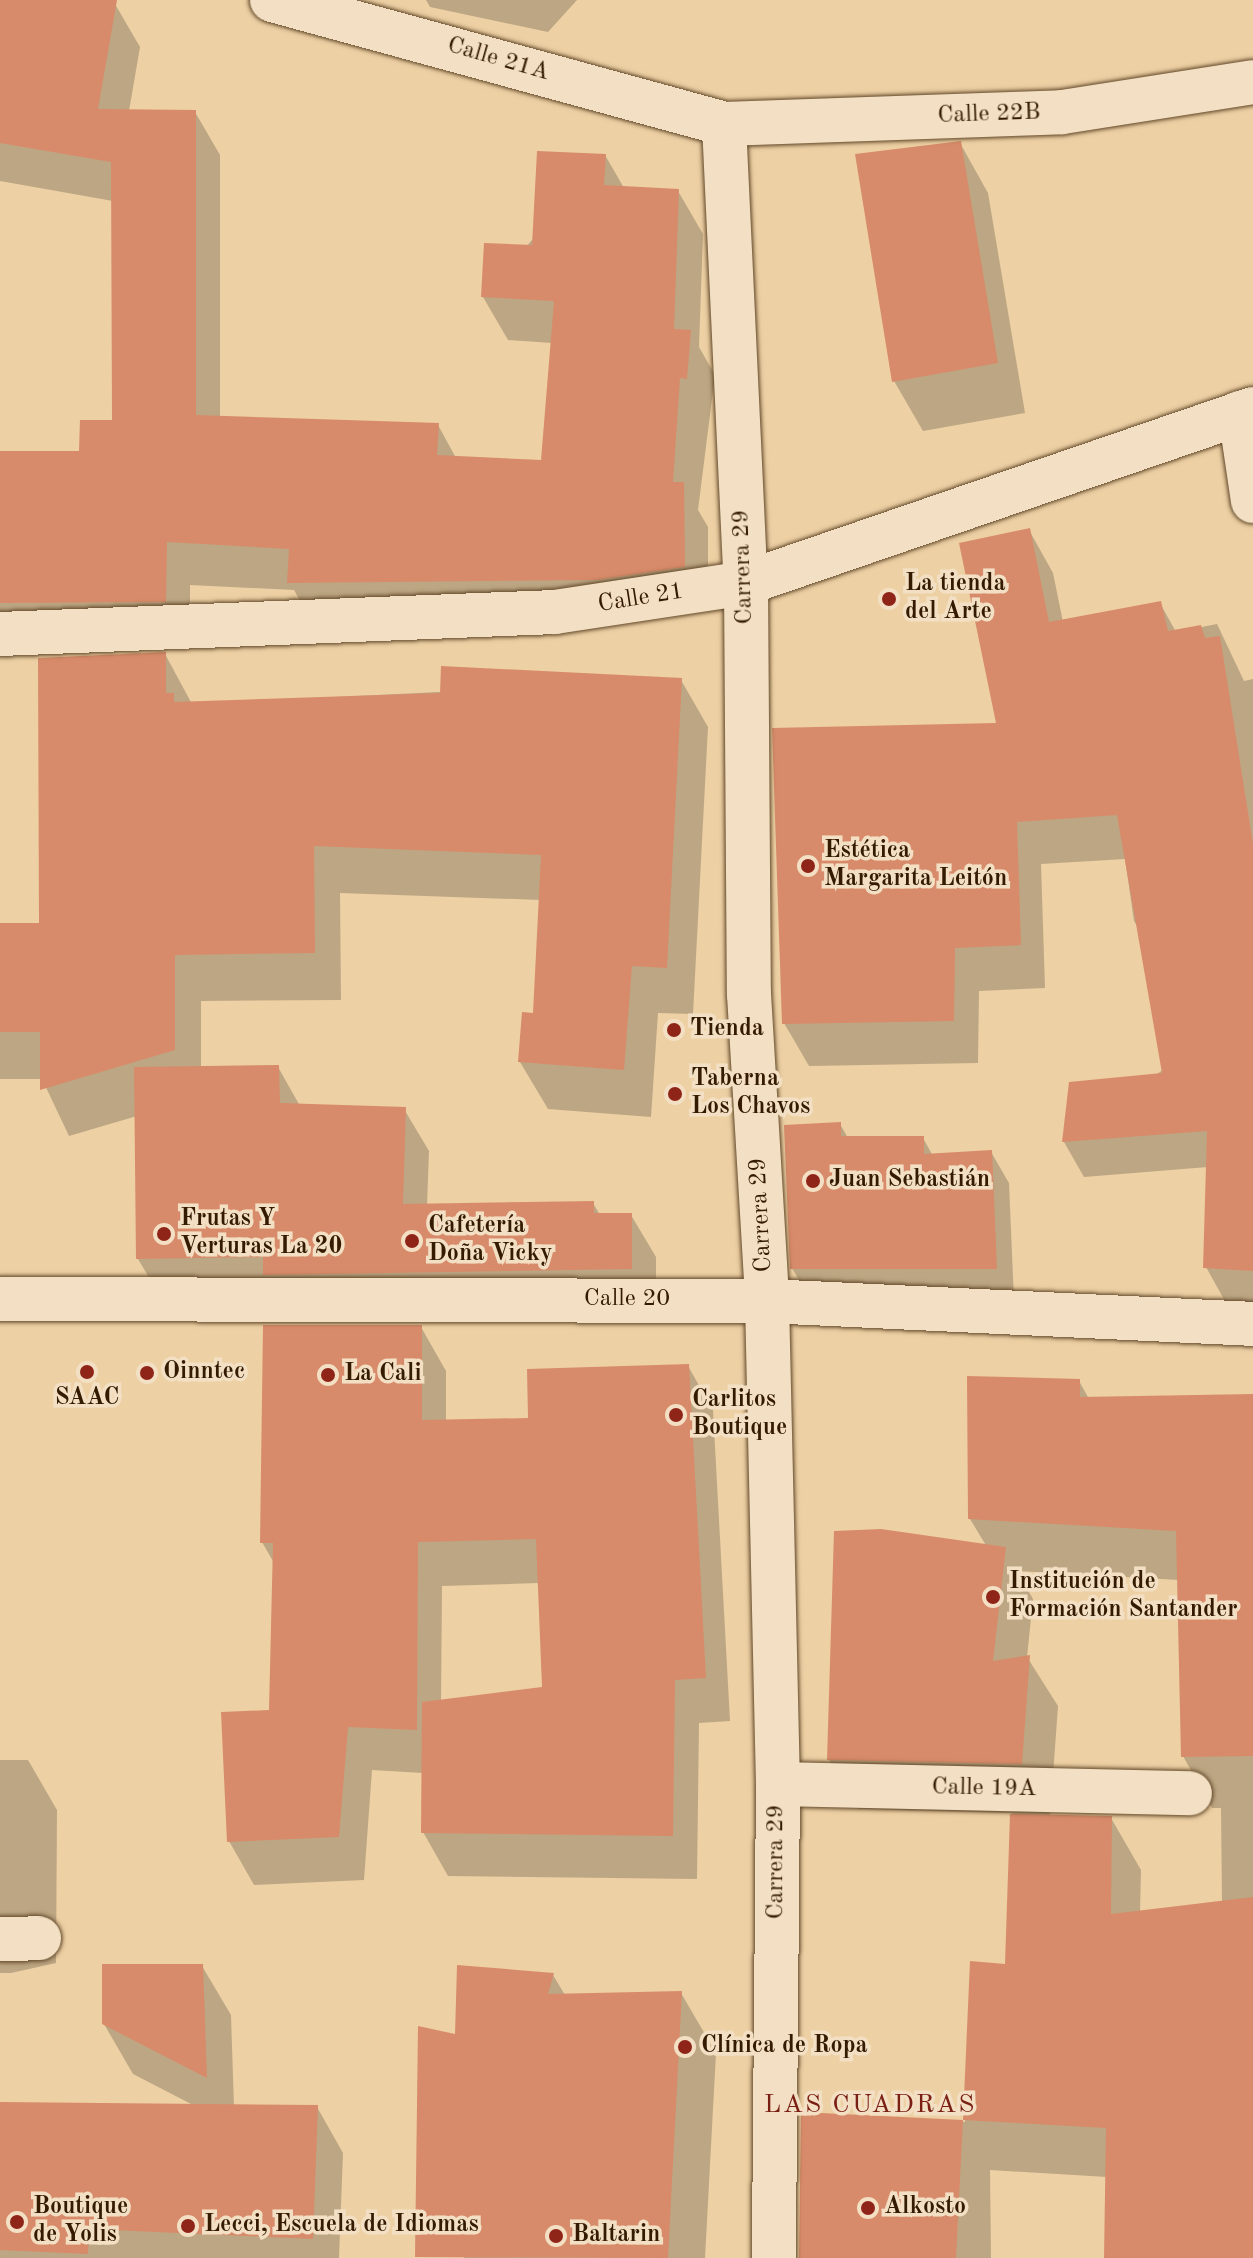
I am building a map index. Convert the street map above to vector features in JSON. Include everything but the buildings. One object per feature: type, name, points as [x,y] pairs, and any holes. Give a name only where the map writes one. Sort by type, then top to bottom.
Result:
[{"type":"street","name":"Calle 21A","points":[[272,0],[724,124]]},
{"type":"street","name":"Calle 22B","points":[[724,124],[1062,112],[1253,82]]},
{"type":"street","name":"Carrera 29","points":[[724,124],[746,583],[749,994],[767,1301],[778,1784],[774,2258]]},
{"type":"street","name":"Calle 21","points":[[0,634],[555,612],[746,583],[1246,411]]},
{"type":"street","points":[[1246,411],[1253,501]]},
{"type":"street","name":"Calle 20","points":[[0,1299],[767,1301],[1253,1324]]},
{"type":"street","name":"Calle 19A","points":[[778,1784],[1190,1793]]},
{"type":"place","name":"La tienda del Arte","points":[[889,599]]},
{"type":"place","name":"Estética Margarita Leitón","points":[[808,866]]},
{"type":"place","name":"Tienda","points":[[674,1030]]},
{"type":"place","name":"Taberna Los Chavos","points":[[675,1094]]},
{"type":"place","name":"Juan Sebastián","points":[[813,1181]]},
{"type":"place","name":"Frutas Y Verturas La 20","points":[[164,1234]]},
{"type":"place","name":"Cafetería Doña Vicky","points":[[412,1241]]},
{"type":"place","name":"SAAC","points":[[87,1372]]},
{"type":"place","name":"Oinntec","points":[[147,1373]]},
{"type":"place","name":"La Cali","points":[[328,1375]]},
{"type":"place","name":"Carlitos Boutique","points":[[676,1415]]},
{"type":"place","name":"Institución de Formación Santander","points":[[993,1597]]},
{"type":"place","name":"Clínica de Ropa","points":[[685,2047]]},
{"type":"place","name":"Alkosto","points":[[868,2208]]},
{"type":"place","name":"Boutique de Yolis","points":[[17,2222]]},
{"type":"place","name":"Lecci, Escuela de Idiomas","points":[[188,2226]]},
{"type":"place","name":"Baltarin","points":[[556,2236]]},
{"type":"district","name":"LAS CUADRAS","points":[[870,2106]]}]
